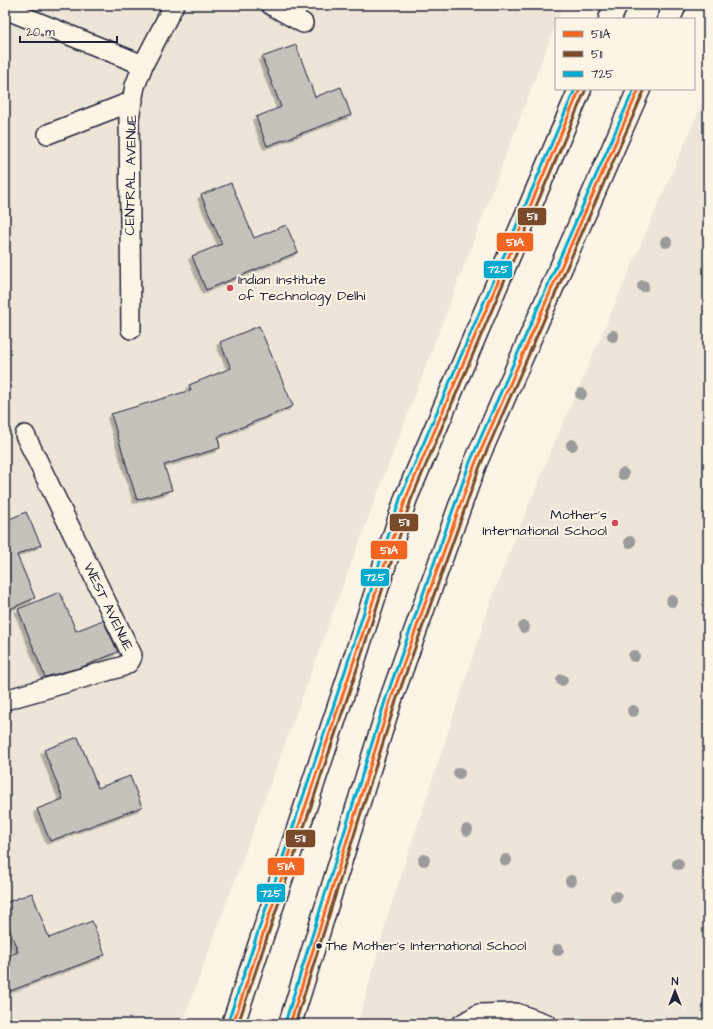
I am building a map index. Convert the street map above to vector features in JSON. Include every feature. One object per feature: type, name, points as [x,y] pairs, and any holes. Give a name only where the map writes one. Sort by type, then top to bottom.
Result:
[{"type":"highway","points":[[610,18],[616,5]]},
{"type":"highway","points":[[670,18],[676,5]]},
{"type":"highway","points":[[233,1024],[351,670],[406,498],[580,90]]},
{"type":"highway","points":[[290,1024],[391,699],[475,464],[639,90]]},
{"type":"lane","name":"CENTRAL AVENUE","points":[[131,329],[130,118],[135,86],[143,65],[174,5]]},
{"type":"lane","points":[[271,5],[303,23]]},
{"type":"lane","points":[[5,9],[143,65]]},
{"type":"lane","points":[[48,134],[133,101]]},
{"type":"lane","name":"WEST AVENUE","points":[[5,700],[121,667],[129,663],[132,655],[24,435]]},
{"type":"lane","points":[[462,1024],[479,1014],[516,1013],[547,1024]]},
{"type":"shaded area","name":"Indian Institute of Technology Delhi","points":[[5,5],[563,5],[558,18],[555,18],[555,26],[355,553],[182,1024],[5,1024]]},
{"type":"shaded area","name":"Mother's International School","points":[[708,90],[708,1024],[358,1024],[388,915],[495,589],[548,458]]},
{"type":"building","points":[[296,45],[315,97],[341,87],[351,115],[267,146],[256,117],[281,107],[262,57]]},
{"type":"building","points":[[231,183],[254,238],[286,225],[298,252],[206,290],[192,256],[222,244],[201,195]]},
{"type":"building","points":[[259,326],[293,406],[218,437],[220,448],[164,465],[172,490],[137,500],[111,414],[191,390],[189,385],[231,368],[220,342]]},
{"type":"building","points":[[26,512],[41,545],[17,555],[35,598],[5,611],[5,521]]},
{"type":"building","points":[[60,592],[76,631],[103,620],[118,652],[82,667],[45,677],[18,609]]},
{"type":"building","points":[[78,737],[98,788],[130,776],[142,807],[50,841],[37,809],[63,799],[44,750]]},
{"type":"building","points":[[32,893],[49,938],[92,921],[105,955],[5,993],[5,957],[18,952],[5,917],[5,903]]},
{"type":"transit line","name":"725","points":[[228,1022],[346,668],[401,496],[575,90]]},
{"type":"transit line","name":"511A","points":[[233,1024],[351,670],[406,498],[580,90]]},
{"type":"transit line","name":"725","points":[[285,1023],[386,698],[470,462],[634,90]]},
{"type":"transit line","name":"511A","points":[[290,1024],[391,699],[475,464],[639,90]]},
{"type":"transit line","name":"511","points":[[238,1024],[356,672],[411,500],[585,91]]},
{"type":"transit line","name":"511","points":[[295,1024],[396,701],[480,466],[644,91]]},
{"type":"place","name":"Indian Institute of Technology Delhi","points":[[230,288]]},
{"type":"place","name":"Mother's International School","points":[[615,523]]},
{"type":"place","name":"The Mother's International School","points":[[319,946]]}]
